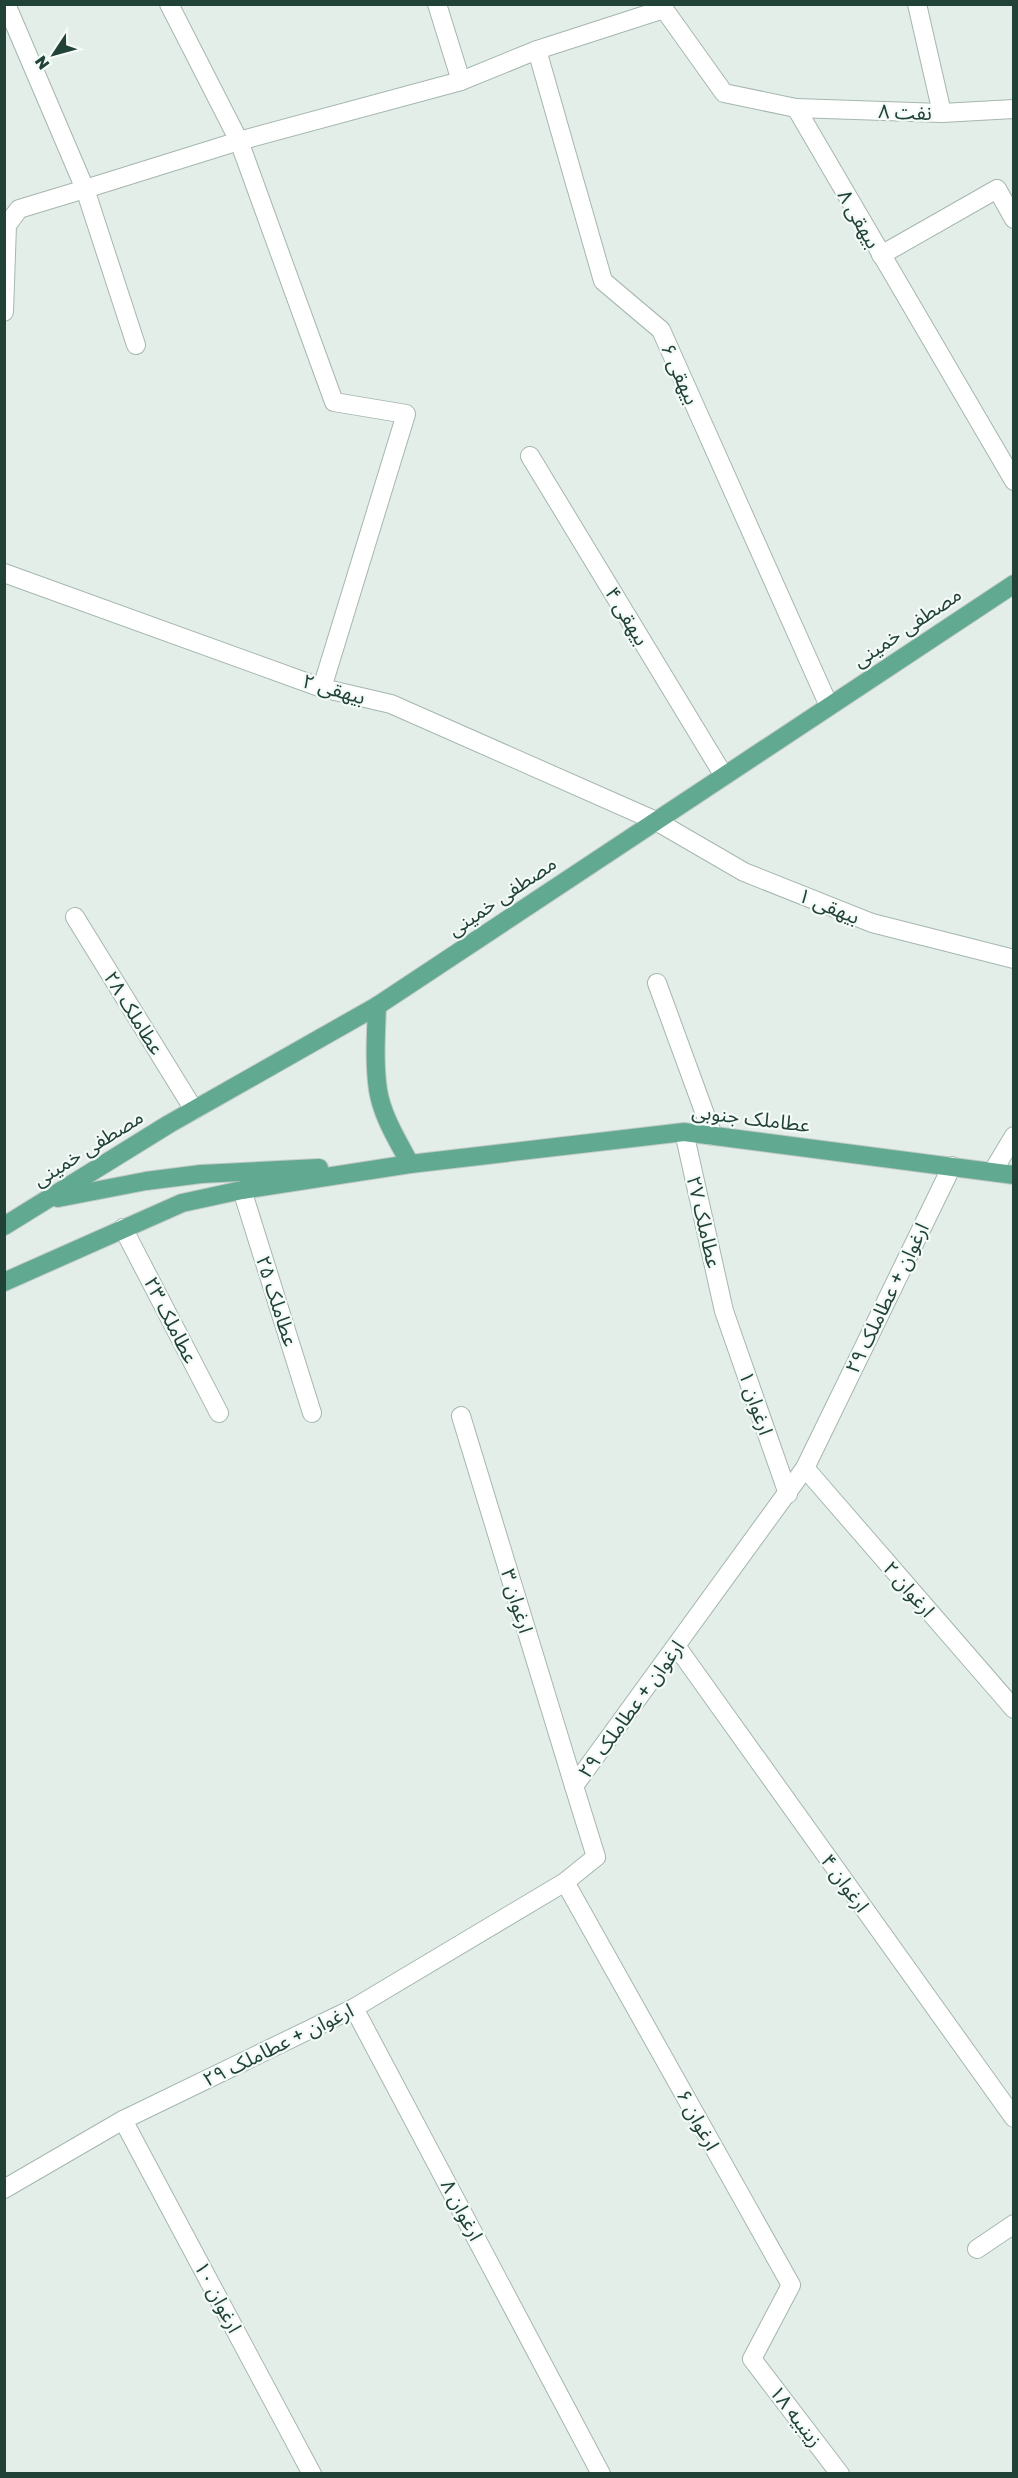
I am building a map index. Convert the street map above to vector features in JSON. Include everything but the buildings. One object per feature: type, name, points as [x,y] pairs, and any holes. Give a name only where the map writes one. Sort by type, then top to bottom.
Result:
[{"type":"main road","name":"مصطفی خمینی","points":[[4,1226],[194,1110],[377,1006],[1014,584]]},
{"type":"main road","points":[[377,1006],[375,1045],[378,1092],[393,1132],[410,1164]]},
{"type":"main road","name":"عطاملک جنوبی","points":[[410,1164],[684,1132],[1014,1175]]},
{"type":"main road","points":[[4,1282],[182,1203],[242,1190],[410,1164]]},
{"type":"main road","points":[[46,1201],[146,1181],[201,1173],[410,1164]]},
{"type":"street","points":[[6,4],[86,189],[136,345]]},
{"type":"street","points":[[169,4],[239,141],[334,402],[406,414],[322,688]]},
{"type":"street","points":[[437,4],[461,81]]},
{"type":"street","points":[[917,4],[942,113]]},
{"type":"street","points":[[4,312],[7,225],[19,210],[239,141],[461,81],[537,50],[663,7],[724,93],[796,108]]},
{"type":"street","name":"بیهقی ۶","points":[[537,50],[603,280],[661,330],[829,706]]},
{"type":"street","name":"نفت ۸","points":[[796,108],[942,113],[1014,109]]},
{"type":"street","name":"بیهقی ۸","points":[[796,108],[1014,481]]},
{"type":"street","points":[[881,255],[997,189],[1014,219]]},
{"type":"street","name":"بیهقی ۴","points":[[530,456],[724,776]]},
{"type":"street","name":"بیهقی ۲","points":[[4,573],[322,688],[391,704],[656,821]]},
{"type":"street","name":"بیهقی ۱","points":[[656,821],[744,872],[872,923],[1014,959]]},
{"type":"street","name":"عطاملک ۲۸","points":[[75,917],[194,1110]]},
{"type":"street","points":[[657,983],[713,1136]]},
{"type":"street","name":"عطاملک ۲۷","points":[[684,1132],[724,1311]]},
{"type":"street","points":[[993,1171],[1014,1136]]},
{"type":"street","name":"ارغوان + عطاملک ۲۹","points":[[4,2189],[123,2120],[354,2008],[565,1882],[596,1857],[574,1786],[805,1468],[952,1166]]},
{"type":"street","name":"عطاملک ۲۵","points":[[242,1190],[312,1413]]},
{"type":"street","name":"عطاملک ۲۳","points":[[123,1228],[219,1413]]},
{"type":"street","name":"ارغوان ۱","points":[[724,1311],[788,1494]]},
{"type":"street","name":"ارغوان ۳","points":[[461,1416],[574,1786]]},
{"type":"street","name":"ارغوان ۲","points":[[805,1468],[1014,1709]]},
{"type":"street","name":"ارغوان ۴","points":[[677,1647],[1014,2118]]},
{"type":"street","name":"ارغوان ۶","points":[[565,1882],[791,2284],[752,2359]]},
{"type":"street","name":"ارغوان ۸","points":[[354,2008],[601,2474]]},
{"type":"street","name":"ارغوان ۱۰","points":[[123,2120],[312,2474]]},
{"type":"street","points":[[977,2248],[1014,2224]]},
{"type":"street","name":"زینبیه ۱۸","points":[[752,2359],[840,2474]]}]
